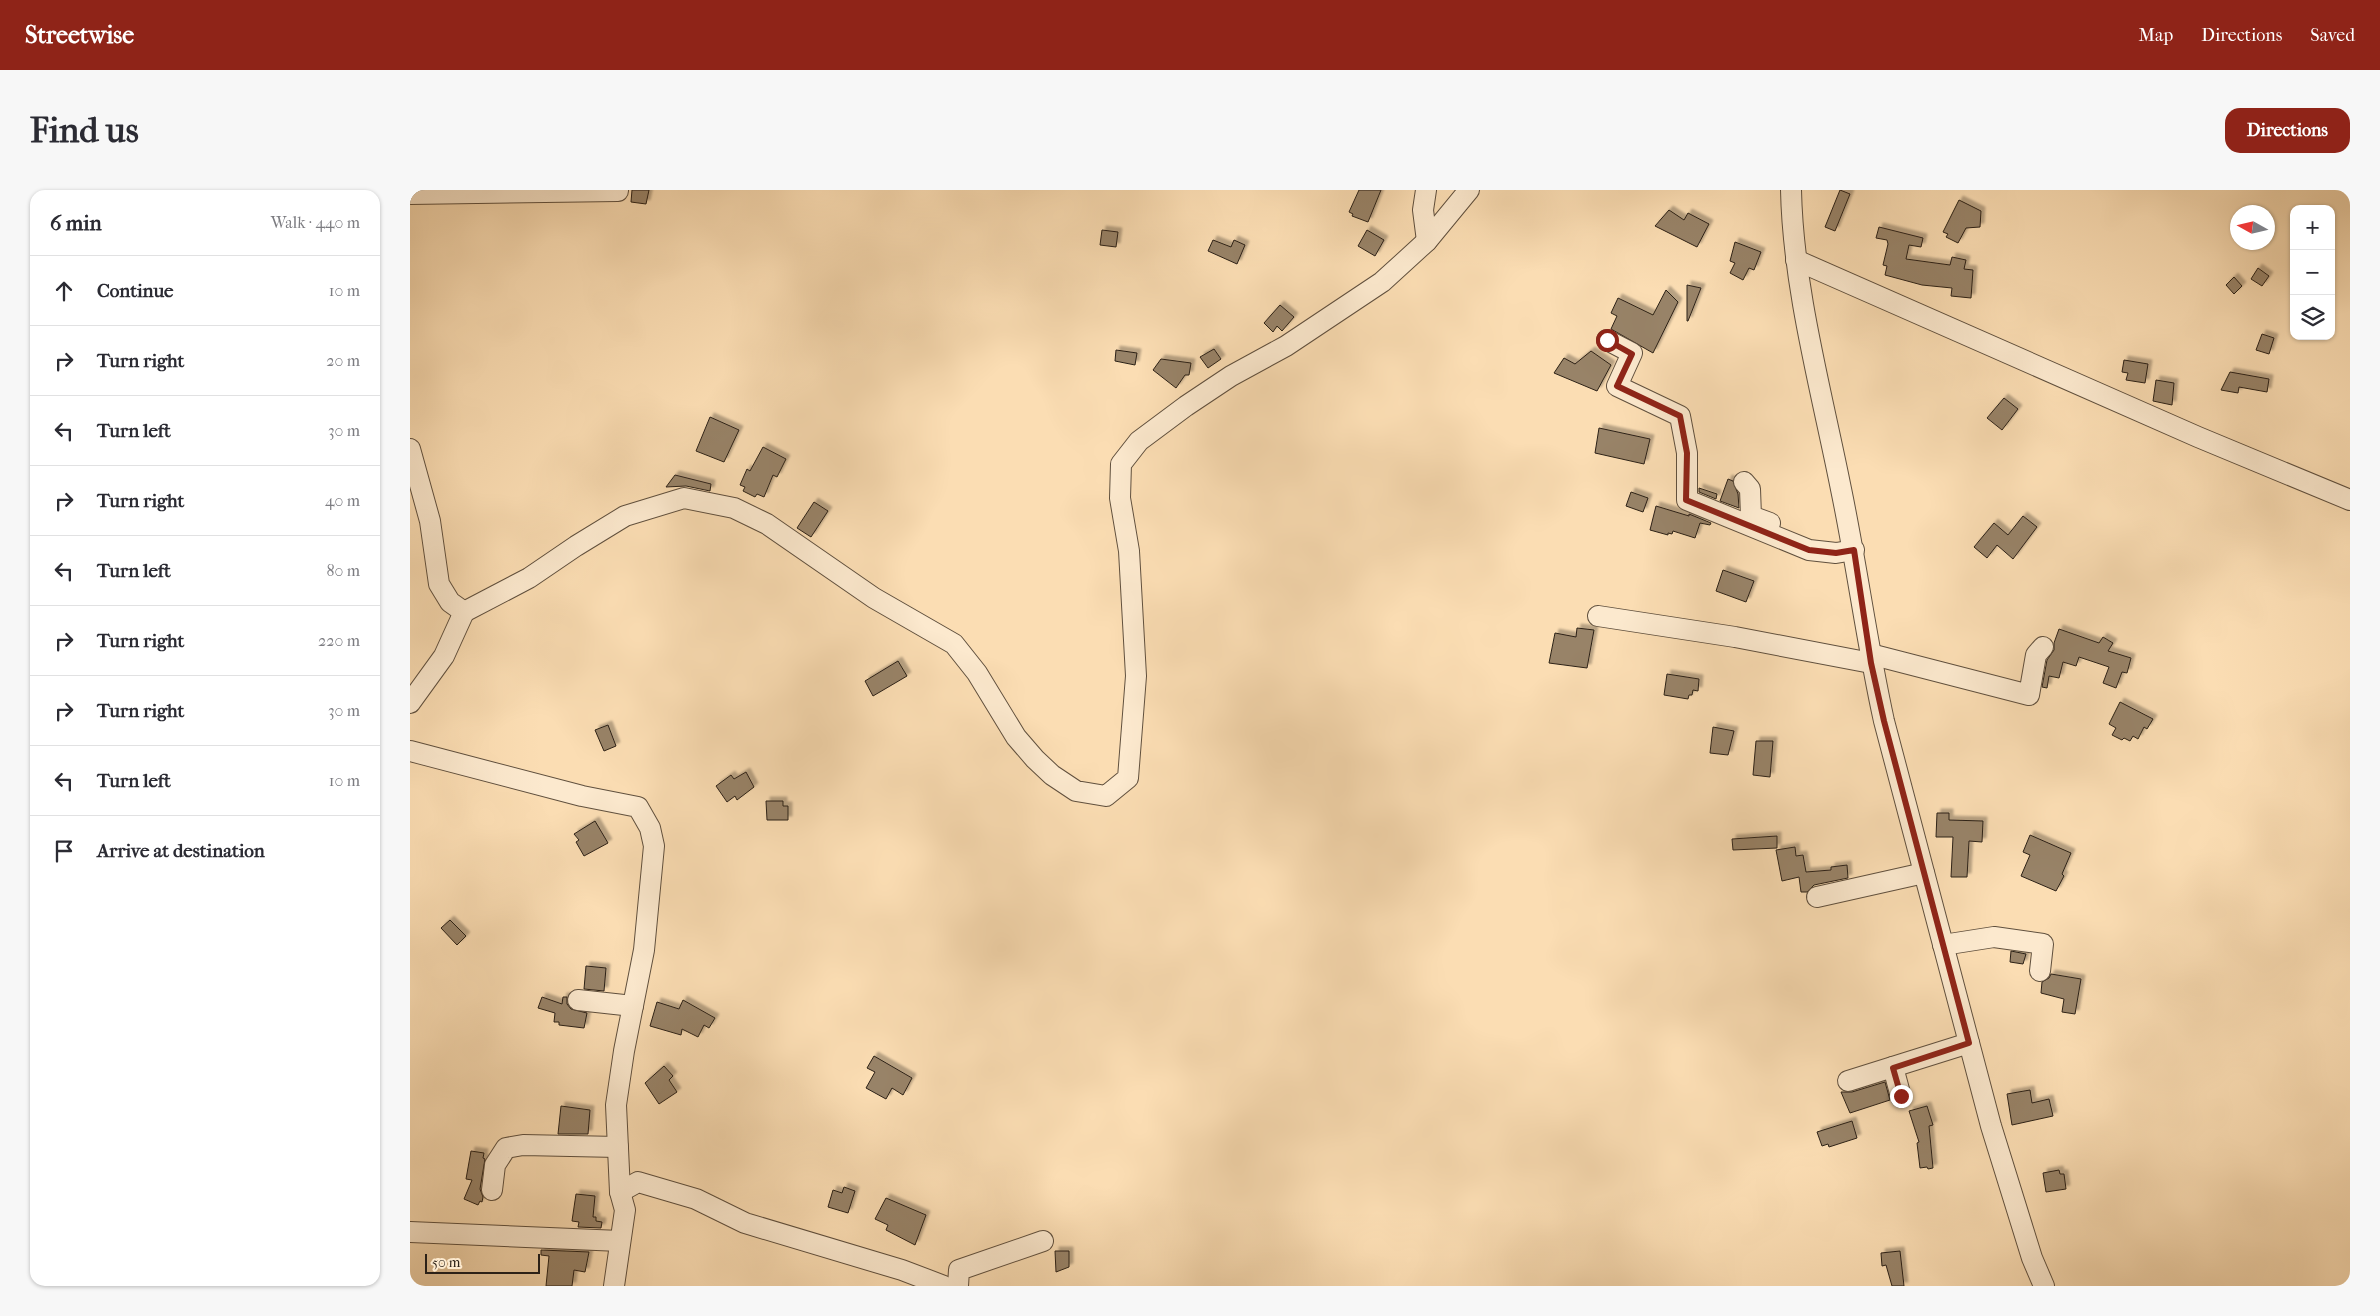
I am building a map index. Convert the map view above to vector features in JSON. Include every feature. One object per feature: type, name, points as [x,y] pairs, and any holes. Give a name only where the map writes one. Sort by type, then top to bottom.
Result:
[{"type":"street","points":[[1426,190],[1423,210],[1427,241]]},
{"type":"street","points":[[410,703],[444,656],[464,612],[529,578],[625,516],[684,498],[734,508],[767,524],[874,598],[954,644],[977,672],[1016,737],[1052,776],[1076,791],[1106,796],[1128,778],[1136,676],[1129,551],[1120,498],[1121,464],[1139,441],[1186,406],[1232,376],[1293,342],[1382,282],[1427,241],[1469,190]]},
{"type":"street","points":[[1791,190],[1796,260],[1845,552],[1924,873],[1991,1126],[2032,1258],[2044,1286]]},
{"type":"street","points":[[410,194],[618,191]]},
{"type":"street","points":[[1796,260],[2198,437],[2350,500]]},
{"type":"street","points":[[1607,340],[1632,354],[1617,386],[1680,416],[1687,453],[1686,500],[1809,550],[1845,552]]},
{"type":"street","points":[[410,449],[430,520],[439,584],[450,602],[464,612]]},
{"type":"street","points":[[1744,482],[1750,489],[1751,516],[1845,552]]},
{"type":"street","points":[[1598,616],[1870,658],[2029,695],[2036,655],[2043,647]]},
{"type":"street","points":[[410,751],[582,796],[638,807],[650,828],[654,846],[644,950],[616,1105],[620,1192],[625,1210],[614,1286]]},
{"type":"street","points":[[1817,897],[1924,873]]},
{"type":"street","points":[[1944,945],[1994,937],[2043,944],[2040,970]]},
{"type":"street","points":[[578,1000],[633,1006]]},
{"type":"street","points":[[1848,1081],[1969,1043]]},
{"type":"street","points":[[1893,1068],[1901,1096]]},
{"type":"street","points":[[492,1190],[495,1165],[506,1148],[523,1144],[618,1147]]},
{"type":"street","points":[[620,1192],[638,1182],[696,1199],[745,1223],[902,1270],[944,1286]]},
{"type":"street","points":[[410,1232],[620,1241]]},
{"type":"street","points":[[958,1286],[960,1270],[1043,1241]]},
{"type":"building","points":[[632,190],[649,190],[646,204],[631,202]]},
{"type":"building","points":[[1359,190],[1381,190],[1368,222],[1352,216],[1353,214],[1349,212]]},
{"type":"building","points":[[1840,190],[1850,194],[1835,231],[1825,227]]},
{"type":"building","points":[[1959,200],[1981,211],[1980,227],[1966,228],[1958,243],[1946,237],[1948,234],[1943,232]]},
{"type":"building","points":[[1669,210],[1684,220],[1688,213],[1709,224],[1697,247],[1655,226]]},
{"type":"building","points":[[1879,227],[1923,238],[1921,247],[1909,245],[1906,259],[1950,265],[1952,257],[1966,260],[1964,269],[1973,270],[1971,298],[1951,296],[1952,288],[1922,285],[1885,275],[1887,266],[1883,265],[1888,244],[1887,240],[1876,238]]},
{"type":"building","points":[[1102,230],[1118,232],[1116,247],[1100,245]]},
{"type":"building","points":[[1367,230],[1384,240],[1375,256],[1358,246]]},
{"type":"building","points":[[1213,240],[1231,247],[1234,240],[1245,245],[1237,264],[1208,251]]},
{"type":"building","points":[[1735,242],[1761,252],[1754,270],[1749,268],[1743,280],[1730,273],[1735,263],[1730,261]]},
{"type":"building","points":[[2258,268],[2269,276],[2262,286],[2251,279]]},
{"type":"building","points":[[2234,277],[2242,286],[2234,294],[2226,285]]},
{"type":"building","points":[[1687,285],[1701,288],[1688,321],[1687,321]]},
{"type":"building","points":[[1666,290],[1678,302],[1653,353],[1611,329],[1617,316],[1611,313],[1618,298],[1653,315]]},
{"type":"building","points":[[1280,305],[1294,317],[1282,331],[1277,326],[1273,332],[1264,323]]},
{"type":"building","points":[[2262,334],[2274,338],[2269,354],[2256,350]]},
{"type":"building","points":[[1214,349],[1221,359],[1208,368],[1200,357]]},
{"type":"building","points":[[1116,350],[1137,353],[1135,365],[1115,361]]},
{"type":"building","points":[[1591,351],[1611,365],[1597,391],[1554,373],[1564,358],[1575,364]]},
{"type":"building","points":[[1161,359],[1191,363],[1189,375],[1185,375],[1176,388],[1153,370]]},
{"type":"building","points":[[2124,360],[2148,364],[2145,383],[2126,380],[2128,373],[2122,372]]},
{"type":"building","points":[[2230,372],[2269,379],[2267,392],[2239,387],[2238,393],[2221,390]]},
{"type":"building","points":[[2156,380],[2174,383],[2172,405],[2153,401]]},
{"type":"building","points":[[2004,398],[2018,409],[2002,430],[1987,418]]},
{"type":"building","points":[[710,417],[739,430],[724,462],[696,451]]},
{"type":"building","points":[[1599,428],[1650,439],[1644,464],[1595,453]]},
{"type":"building","points":[[763,447],[786,459],[777,477],[773,475],[764,497],[757,494],[755,497],[743,491],[745,487],[740,485],[747,469],[750,471]]},
{"type":"building","points":[[675,475],[711,484],[710,491],[686,486],[666,487]]},
{"type":"building","points":[[1728,479],[1733,481],[1738,494],[1739,508],[1720,501]]},
{"type":"building","points":[[1699,488],[1717,494],[1716,499],[1699,492]]},
{"type":"building","points":[[1631,492],[1648,498],[1643,512],[1626,506]]},
{"type":"building","points":[[814,502],[828,511],[811,537],[797,528]]},
{"type":"building","points":[[1656,506],[1689,516],[1689,514],[1711,523],[1710,525],[1700,523],[1695,538],[1673,531],[1672,534],[1668,533],[1668,535],[1650,530]]},
{"type":"building","points":[[2023,516],[2037,527],[2013,559],[1997,545],[1987,558],[1974,547],[1994,523],[2008,535]]},
{"type":"building","points":[[1723,570],[1754,581],[1746,602],[1716,591]]},
{"type":"building","points":[[1577,628],[1594,630],[1587,668],[1549,663],[1555,633],[1576,637]]},
{"type":"building","points":[[2059,629],[2099,643],[2103,637],[2113,643],[2108,651],[2131,658],[2127,673],[2122,672],[2116,688],[2103,683],[2109,667],[2079,657],[2076,666],[2063,662],[2059,678],[2049,676],[2047,688],[2042,687],[2047,660],[2054,650],[2054,643]]},
{"type":"building","points":[[898,661],[907,676],[873,696],[865,681]]},
{"type":"building","points":[[1667,674],[1699,679],[1698,691],[1693,690],[1692,695],[1689,695],[1688,699],[1664,695]]},
{"type":"building","points":[[2120,702],[2153,719],[2147,729],[2144,727],[2138,739],[2133,736],[2130,741],[2124,738],[2122,740],[2112,735],[2116,728],[2109,724]]},
{"type":"building","points":[[608,725],[616,746],[604,751],[595,730]]},
{"type":"building","points":[[1713,727],[1734,731],[1728,755],[1710,753]]},
{"type":"building","points":[[1756,741],[1773,741],[1770,777],[1753,775]]},
{"type":"building","points":[[746,772],[754,787],[737,800],[735,796],[727,802],[716,786],[731,775],[734,779]]},
{"type":"building","points":[[766,801],[783,801],[783,806],[788,806],[788,820],[767,820]]},
{"type":"building","points":[[1937,813],[1949,813],[1949,820],[1983,821],[1982,842],[1969,841],[1967,877],[1951,877],[1953,837],[1936,837]]},
{"type":"building","points":[[595,821],[608,843],[584,856],[576,842],[579,840],[574,834]]},
{"type":"building","points":[[2030,835],[2071,853],[2062,874],[2064,876],[2056,891],[2021,876],[2030,855],[2023,852]]},
{"type":"building","points":[[1777,836],[1777,848],[1733,850],[1732,839]]},
{"type":"building","points":[[1795,847],[1796,856],[1803,855],[1806,872],[1831,870],[1831,867],[1847,865],[1848,878],[1814,885],[1807,892],[1801,892],[1799,877],[1782,881],[1776,850]]},
{"type":"building","points":[[450,920],[466,936],[457,945],[441,928]]},
{"type":"building","points":[[2011,951],[2026,954],[2023,964],[2010,962]]},
{"type":"building","points":[[586,966],[606,968],[604,991],[584,989]]},
{"type":"building","points":[[2051,974],[2081,979],[2075,1014],[2062,1012],[2064,999],[2041,993],[2042,982],[2049,978]]},
{"type":"building","points":[[542,997],[562,1004],[563,997],[567,997],[567,1004],[571,1009],[587,1013],[584,1028],[559,1025],[559,1022],[554,1022],[555,1013],[538,1008]]},
{"type":"building","points":[[683,1000],[715,1018],[709,1028],[704,1025],[698,1037],[682,1029],[681,1035],[650,1026],[657,1002],[679,1009]]},
{"type":"building","points":[[874,1056],[912,1078],[903,1095],[892,1088],[886,1099],[866,1088],[875,1072],[867,1068]]},
{"type":"building","points":[[664,1066],[673,1076],[669,1080],[677,1092],[659,1104],[645,1083]]},
{"type":"building","points":[[1885,1082],[1890,1100],[1850,1113],[1841,1092],[1852,1092]]},
{"type":"building","points":[[2030,1090],[2032,1103],[2049,1099],[2053,1116],[2012,1125],[2007,1094]]},
{"type":"building","points":[[561,1106],[590,1110],[588,1134],[558,1134]]},
{"type":"building","points":[[1927,1106],[1933,1125],[1929,1126],[1933,1168],[1928,1169],[1927,1167],[1920,1168],[1917,1143],[1919,1142],[1909,1111]]},
{"type":"building","points":[[1852,1121],[1857,1138],[1829,1147],[1828,1144],[1822,1146],[1817,1132]]},
{"type":"building","points":[[471,1151],[484,1153],[483,1158],[485,1159],[480,1189],[483,1197],[482,1202],[480,1201],[478,1205],[464,1199],[472,1180],[466,1179]]},
{"type":"building","points":[[2059,1170],[2060,1174],[2064,1174],[2066,1189],[2046,1192],[2043,1173]]},
{"type":"building","points":[[844,1187],[855,1191],[848,1213],[828,1207],[833,1190],[842,1193]]},
{"type":"building","points":[[576,1194],[595,1196],[593,1217],[596,1217],[596,1221],[602,1222],[601,1228],[578,1227],[579,1222],[572,1221]]},
{"type":"building","points":[[886,1198],[926,1215],[915,1245],[886,1230],[888,1225],[875,1219]]},
{"type":"building","points":[[541,1250],[589,1252],[585,1272],[574,1270],[572,1286],[546,1286],[549,1256],[541,1255]]},
{"type":"building","points":[[1055,1251],[1069,1251],[1069,1267],[1056,1272]]},
{"type":"building","points":[[1900,1251],[1904,1286],[1892,1286],[1886,1265],[1882,1266],[1881,1253]]},
{"type":"route","points":[[1607,340],[1632,354],[1617,386],[1680,416],[1687,453],[1686,500],[1809,550],[1836,553],[1854,550],[1871,663],[1884,721],[1969,1043],[1893,1068],[1901,1096]]}]
